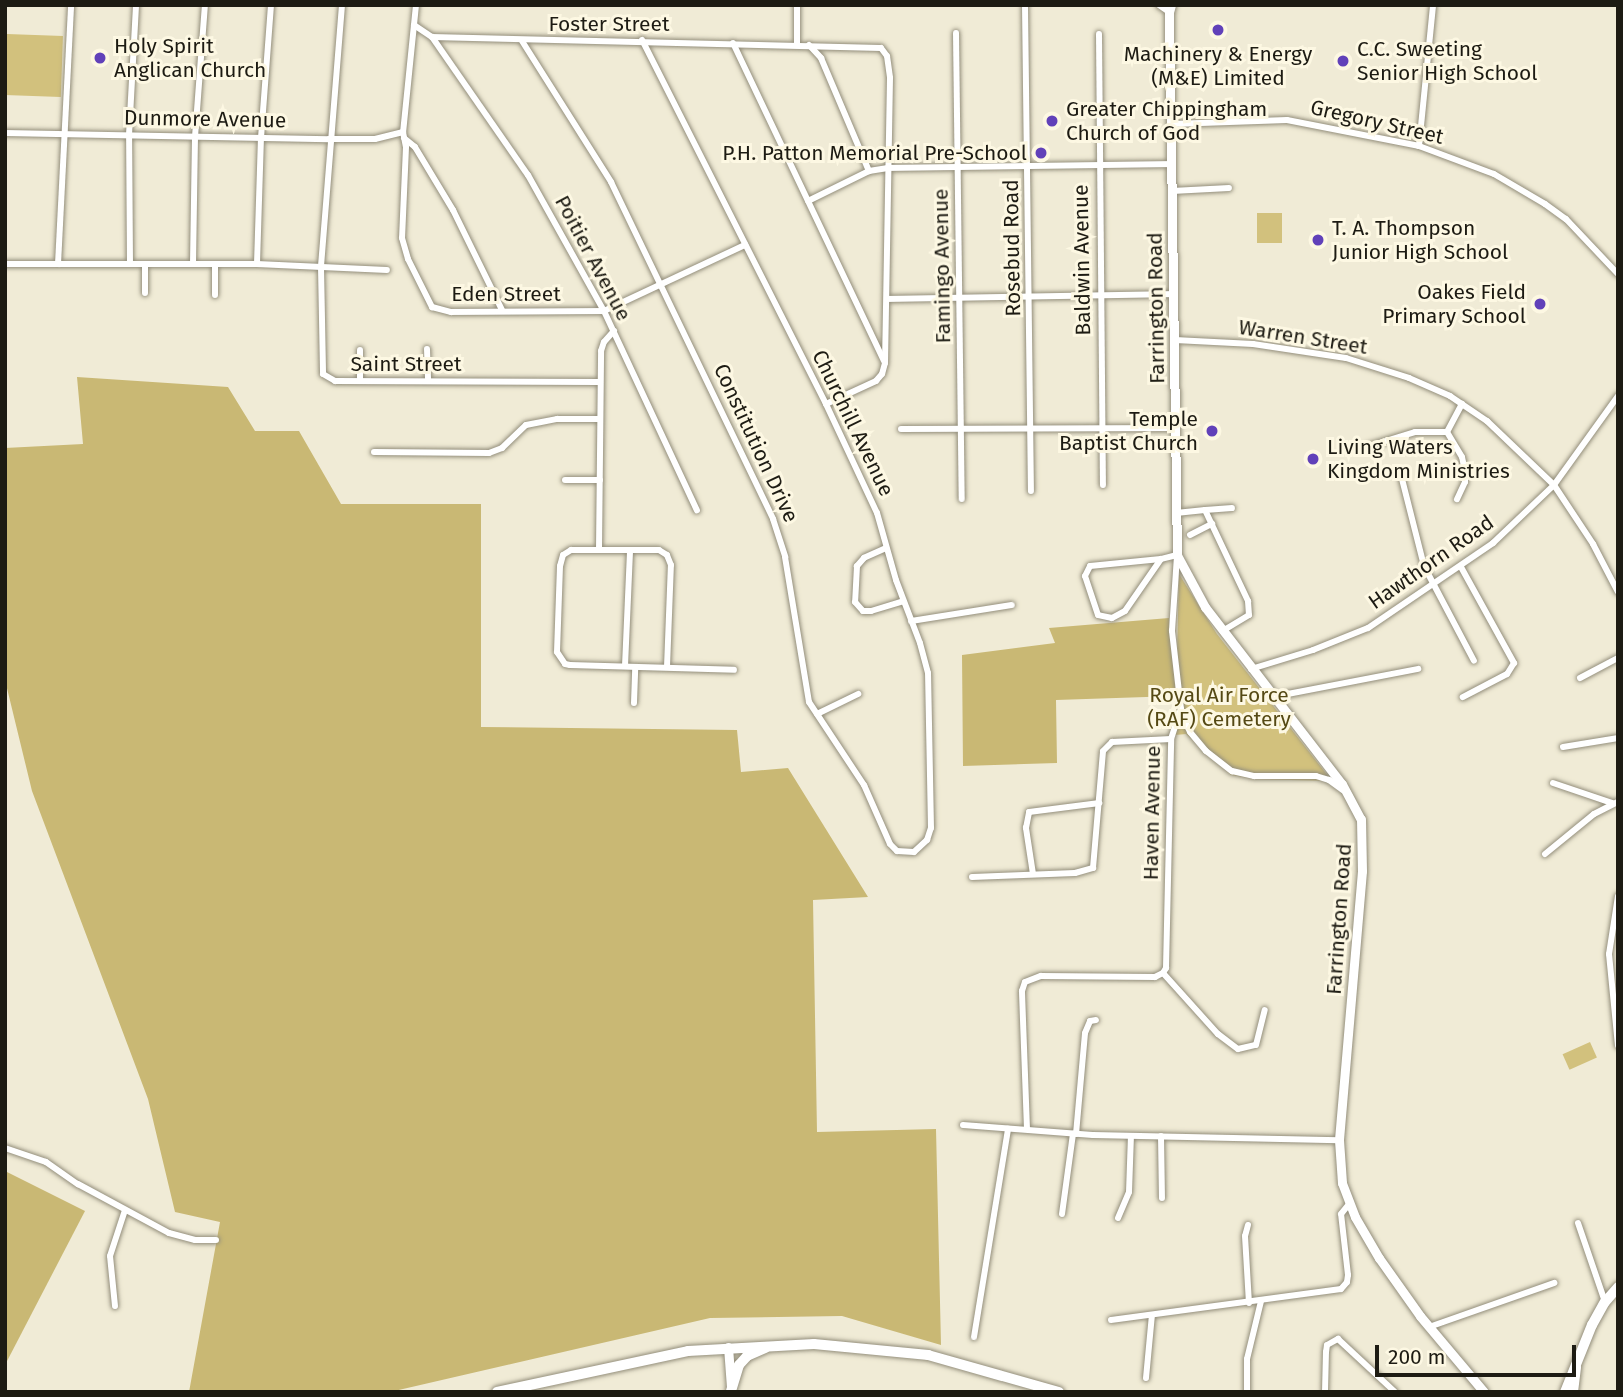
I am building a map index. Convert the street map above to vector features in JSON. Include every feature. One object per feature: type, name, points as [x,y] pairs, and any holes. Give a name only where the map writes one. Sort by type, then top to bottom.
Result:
[{"type":"highway","points":[[732,1392],[739,1365],[747,1356],[771,1345]]},
{"type":"highway","points":[[497,1392],[643,1359],[728,1347],[771,1345],[848,1346],[928,1355],[1059,1392]]},
{"type":"main road","points":[[1565,1392],[1576,1360],[1605,1302],[1618,1287]]},
{"type":"main road","points":[[1573,1392],[1576,1360]]},
{"type":"street","points":[[58,264],[71,5]]},
{"type":"street","points":[[130,264],[129,135],[136,5]]},
{"type":"street","points":[[193,264],[195,137],[205,5]]},
{"type":"street","points":[[257,264],[261,138],[271,5]]},
{"type":"street","points":[[321,267],[329,139],[342,5]]},
{"type":"street","points":[[416,5],[404,134],[415,147],[453,210],[502,310]]},
{"type":"street","points":[[797,5],[797,44]]},
{"type":"street","name":"Rosebud Road","points":[[1026,5],[1031,491]]},
{"type":"street","name":"Farrington Road","points":[[1159,5],[1170,8],[1177,555],[1222,631],[1349,795],[1361,820],[1363,851],[1339,1140],[1342,1183],[1349,1205],[1379,1258],[1429,1327],[1480,1388]]},
{"type":"street","points":[[1419,146],[1433,5]]},
{"type":"street","name":"Foster Street","points":[[414,26],[432,37],[522,41],[642,40],[881,48],[887,57],[890,78],[888,168]]},
{"type":"street","name":"Famingo Avenue","points":[[957,33],[962,499]]},
{"type":"street","name":"Baldwin Avenue","points":[[1099,34],[1098,164],[1103,485]]},
{"type":"street","name":"Poitier Avenue","points":[[432,37],[528,174],[604,311],[697,510]]},
{"type":"street","name":"Churchill Avenue","points":[[642,40],[826,404],[877,513],[928,673],[932,808],[931,828],[921,848]]},
{"type":"street","name":"Constitution Drive","points":[[522,41],[592,148],[663,284],[780,538],[809,702],[864,785],[890,844],[897,851],[907,854],[921,848]]},
{"type":"street","points":[[733,43],[885,363]]},
{"type":"street","points":[[809,45],[821,58],[869,171]]},
{"type":"street","name":"Gregory Street","points":[[1172,124],[1287,120],[1419,146],[1494,174],[1545,204],[1566,219],[1618,274]]},
{"type":"street","name":"Dunmore Avenue","points":[[5,133],[329,139],[375,139],[404,134]]},
{"type":"street","name":"Eden Street","points":[[404,134],[401,220],[408,259],[424,295],[439,312],[604,311],[745,245]]},
{"type":"street","points":[[808,201],[869,171],[888,168],[1172,164]]},
{"type":"street","points":[[826,404],[876,381],[883,374],[888,299],[888,168]]},
{"type":"street","points":[[1172,191],[1229,188]]},
{"type":"street","points":[[5,264],[257,264],[387,270]]},
{"type":"street","points":[[215,264],[215,295]]},
{"type":"street","points":[[145,265],[145,293]]},
{"type":"street","name":"Saint Street","points":[[321,267],[321,368],[328,379],[599,382]]},
{"type":"street","points":[[888,299],[1174,294]]},
{"type":"street","points":[[599,550],[599,382],[604,342],[614,331]]},
{"type":"street","name":"Warren Street","points":[[1175,340],[1252,344],[1346,358],[1434,388],[1462,404],[1510,440],[1554,485],[1618,592]]},
{"type":"street","points":[[427,349],[428,381]]},
{"type":"street","points":[[360,350],[360,380]]},
{"type":"street","name":"Hawthorn Road","points":[[1251,669],[1313,650],[1368,628],[1461,567],[1493,543],[1554,485],[1618,396]]},
{"type":"street","points":[[1447,432],[1462,404]]},
{"type":"street","points":[[374,452],[489,453],[502,448],[526,425],[557,419],[599,419]]},
{"type":"street","points":[[901,429],[1175,428]]},
{"type":"street","points":[[1366,447],[1415,432],[1447,432]]},
{"type":"street","points":[[1447,432],[1462,457],[1465,471],[1465,482],[1457,499]]},
{"type":"street","points":[[1401,475],[1424,566],[1474,661]]},
{"type":"street","points":[[565,480],[600,480]]},
{"type":"street","points":[[1176,513],[1232,508]]},
{"type":"street","points":[[1205,510],[1251,608],[1249,615],[1222,631]]},
{"type":"street","points":[[1190,535],[1212,524]]},
{"type":"street","points":[[886,548],[864,558],[857,566],[855,602],[863,611],[872,611],[903,601]]},
{"type":"street","points":[[667,667],[670,559],[659,550],[571,550],[561,559],[556,652],[561,661],[570,665],[734,670]]},
{"type":"street","points":[[625,666],[630,550]]},
{"type":"street","points":[[1161,559],[1125,611],[1112,618],[1098,615],[1085,576],[1090,565],[1161,559],[1177,555]]},
{"type":"street","name":"Haven Avenue","points":[[1163,974],[1166,949],[1171,738],[1181,714],[1172,631],[1177,555]]},
{"type":"street","points":[[1461,567],[1514,663],[1507,674],[1463,697]]},
{"type":"street","points":[[1609,573],[1618,568]]},
{"type":"street","points":[[911,621],[1012,604]]},
{"type":"street","points":[[1580,678],[1618,658]]},
{"type":"street","points":[[634,703],[635,667]]},
{"type":"street","points":[[1272,697],[1418,669]]},
{"type":"street","points":[[817,714],[858,694]]},
{"type":"street","points":[[1181,714],[1190,732],[1206,751],[1231,771],[1254,776],[1316,776],[1329,780],[1349,795]]},
{"type":"street","points":[[972,877],[1075,873],[1093,868],[1102,757],[1106,745],[1112,742],[1171,738]]},
{"type":"street","points":[[1563,747],[1618,738]]},
{"type":"street","points":[[1553,783],[1615,802]]},
{"type":"street","points":[[1545,854],[1615,802]]},
{"type":"street","points":[[1033,874],[1026,828],[1029,812],[1098,803]]},
{"type":"street","points":[[1618,896],[1609,954],[1618,1046]]},
{"type":"street","points":[[1027,1129],[1022,991],[1025,982],[1041,976],[1152,977],[1163,974],[1218,1034],[1238,1049],[1256,1045],[1265,1010]]},
{"type":"street","points":[[1062,1214],[1075,1134],[1086,1033],[1090,1021],[1096,1020]]},
{"type":"street","points":[[962,1125],[1075,1134],[1339,1140]]},
{"type":"street","points":[[974,1337],[1008,1129]]},
{"type":"street","points":[[1118,1218],[1129,1192],[1131,1136]]},
{"type":"street","points":[[1161,1136],[1162,1198]]},
{"type":"street","points":[[5,1148],[38,1159],[169,1233],[195,1240],[216,1240]]},
{"type":"street","points":[[1111,1320],[1335,1291],[1346,1285],[1348,1275],[1341,1214],[1349,1205]]},
{"type":"street","points":[[115,1306],[110,1256],[125,1210]]},
{"type":"street","points":[[1578,1223],[1605,1302]]},
{"type":"street","points":[[1248,1226],[1245,1236],[1249,1303]]},
{"type":"street","points":[[1429,1327],[1554,1283]]},
{"type":"street","points":[[1247,1392],[1246,1366],[1261,1301]]},
{"type":"street","points":[[1146,1378],[1153,1315]]},
{"type":"street","points":[[1325,1392],[1325,1352],[1327,1345],[1339,1339],[1395,1392]]},
{"type":"street","points":[[728,1347],[732,1392]]},
{"type":"street","points":[[1470,1392],[1480,1388]]},
{"type":"green space","points":[[7,34],[63,36],[61,97],[5,95]]},
{"type":"green space","points":[[1257,213],[1282,213],[1282,243],[1257,243]]},
{"type":"green space","name":"Royal Air Force (RAF) Cemetery","points":[[1179,574],[1217,634],[1332,781],[1255,779],[1231,775],[1186,734],[1175,735]]},
{"type":"green space","points":[[1590,1042],[1597,1058],[1570,1070],[1563,1054]]},
{"type":"shaded area","points":[[77,377],[228,387],[255,431],[299,431],[341,504],[481,504],[481,727],[737,730],[741,772],[788,768],[868,897],[813,900],[817,1132],[936,1129],[941,1345],[842,1316],[710,1318],[390,1392],[189,1392],[220,1222],[175,1212],[148,1099],[32,791],[5,680],[5,448],[83,444]]},
{"type":"shaded area","points":[[1169,618],[1176,696],[1056,700],[1057,763],[963,766],[962,655],[1055,643],[1049,628]]},
{"type":"shaded area","points":[[5,1171],[85,1211],[5,1365]]},
{"type":"place","name":"Machinery & Energy (M&E) Limited","points":[[1218,30]]},
{"type":"place","name":"Holy Spirit Anglican Church","points":[[100,58]]},
{"type":"place","name":"C.C. Sweeting Senior High School","points":[[1343,61]]},
{"type":"place","name":"Greater Chippingham Church of God","points":[[1052,121]]},
{"type":"place","name":"P.H. Patton Memorial Pre-School","points":[[1041,153]]},
{"type":"place","name":"T. A. Thompson Junior High School","points":[[1318,240]]},
{"type":"place","name":"Oakes Field Primary School","points":[[1540,304]]},
{"type":"place","name":"Temple Baptist Church","points":[[1212,431]]},
{"type":"place","name":"Living Waters Kingdom Ministries","points":[[1313,459]]}]
